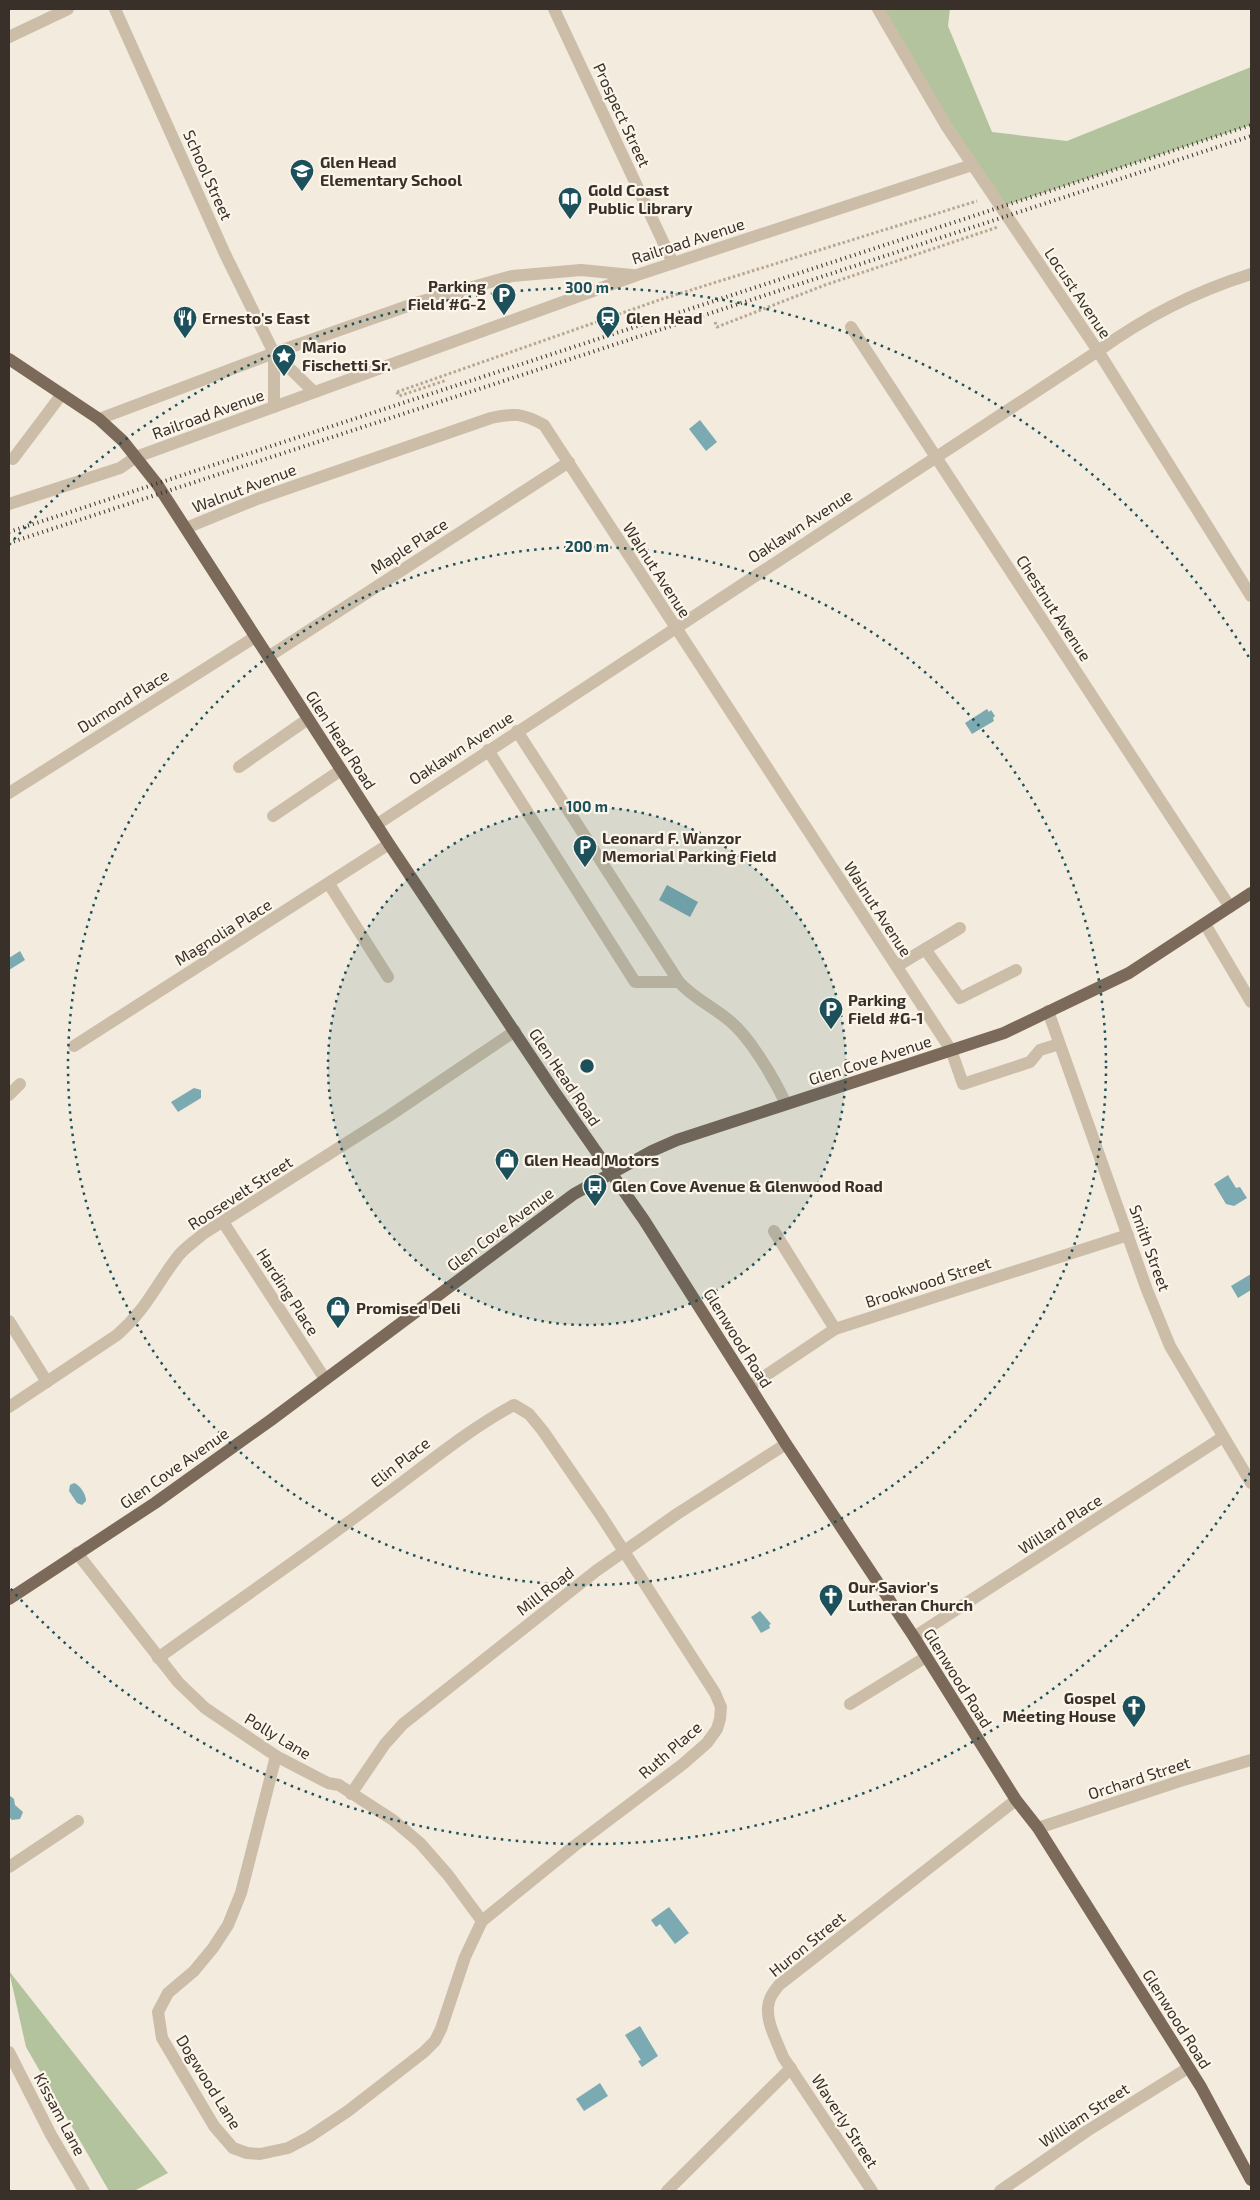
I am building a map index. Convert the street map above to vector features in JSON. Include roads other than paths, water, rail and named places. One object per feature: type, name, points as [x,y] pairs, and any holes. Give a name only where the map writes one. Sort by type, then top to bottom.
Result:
[{"type":"main road","name":"Glen Head Road","points":[[9,358],[99,419],[123,441],[157,484],[376,825],[611,1174]]},
{"type":"main road","name":"Glen Cove Avenue","points":[[9,1599],[155,1503],[271,1420],[574,1194],[652,1151],[676,1140],[1004,1033],[1129,973],[1251,893]]},
{"type":"main road","name":"Glenwood Road","points":[[611,1174],[644,1220],[786,1444],[914,1637],[1016,1800],[1038,1828],[1201,2087],[1251,2180]]},
{"type":"street","points":[[9,37],[68,9]]},
{"type":"street","name":"School Street","points":[[115,9],[225,254],[274,353],[314,392]]},
{"type":"street","name":"Prospect Street","points":[[554,9],[673,263]]},
{"type":"street","name":"Locust Avenue","points":[[878,9],[972,165],[1098,351],[1251,596]]},
{"type":"street","name":"Railroad Avenue","points":[[9,504],[120,468],[136,457],[638,275],[972,165]]},
{"type":"street","points":[[99,419],[274,353],[419,302],[512,276],[581,270],[638,275]]},
{"type":"street","name":"Oaklawn Avenue","points":[[376,825],[1098,351],[1130,328],[1182,300],[1212,287],[1251,275]]},
{"type":"street","name":"Chestnut Avenue","points":[[852,327],[1230,907]]},
{"type":"street","name":"School Street","points":[[274,353],[274,408]]},
{"type":"street","points":[[13,459],[62,394]]},
{"type":"street","name":"Walnut Avenue","points":[[186,528],[256,499],[491,418],[508,415],[526,415],[544,425],[952,1050],[962,1084],[1030,1062],[1040,1050],[1059,1044]]},
{"type":"street","name":"Maple Place","points":[[268,657],[568,462]]},
{"type":"street","name":"Dumond Place","points":[[9,793],[255,637]]},
{"type":"street","points":[[239,767],[308,719]]},
{"type":"street","points":[[517,731],[603,861],[679,982],[692,995],[722,1015],[741,1032],[777,1084],[786,1104]]},
{"type":"street","points":[[488,750],[635,982],[679,982]]},
{"type":"street","points":[[273,816],[341,770]]},
{"type":"street","name":"Magnolia Place","points":[[74,1046],[389,844]]},
{"type":"street","points":[[329,884],[388,977]]},
{"type":"street","points":[[1205,924],[1251,1002]]},
{"type":"street","points":[[897,966],[960,928]]},
{"type":"street","points":[[925,949],[960,998],[1016,970]]},
{"type":"street","name":"Smith Street","points":[[1048,1011],[1147,1290],[1170,1346],[1251,1483]]},
{"type":"street","name":"Roosevelt Street","points":[[9,1407],[117,1335],[132,1322],[145,1307],[180,1254],[203,1234],[389,1116],[515,1031]]},
{"type":"street","points":[[9,1095],[20,1084]]},
{"type":"street","name":"Harding Place","points":[[223,1222],[325,1379]]},
{"type":"street","points":[[774,1231],[835,1329]]},
{"type":"street","name":"Brookwood Street","points":[[750,1386],[835,1329],[1128,1235]]},
{"type":"street","points":[[9,1321],[47,1382]]},
{"type":"street","name":"Elin Place","points":[[158,1658],[380,1499],[448,1446],[489,1418],[514,1405],[529,1414],[543,1430],[600,1514],[623,1553]]},
{"type":"street","name":"Willard Place","points":[[914,1637],[1223,1437]]},
{"type":"street","name":"Mill Road","points":[[351,1794],[385,1744],[402,1724],[596,1571],[677,1514],[786,1444]]},
{"type":"street","name":"Polly Lane","points":[[77,1553],[158,1658],[178,1682],[205,1708],[276,1756],[328,1783],[339,1786],[393,1820],[420,1843],[448,1875],[482,1921]]},
{"type":"street","name":"Ruth Place","points":[[482,1921],[573,1847],[683,1764],[707,1743],[717,1729],[721,1707],[715,1693],[623,1553]]},
{"type":"street","points":[[850,1704],[926,1657]]},
{"type":"street","name":"Dogwood Lane","points":[[276,1756],[241,1893],[228,1925],[213,1948],[194,1971],[168,1993],[158,2012],[162,2038],[176,2064],[214,2126],[233,2148],[248,2153],[260,2154],[288,2148],[348,2111],[424,2052],[435,2040],[441,2029],[465,1958],[482,1921]]},
{"type":"street","name":"Orchard Street","points":[[1038,1828],[1180,1780],[1251,1760]]},
{"type":"street","name":"Huron Street","points":[[791,2068],[783,2057],[773,2033],[767,2009],[769,2000],[779,1985],[1016,1800]]},
{"type":"street","points":[[9,1867],[78,1821]]},
{"type":"street","name":"Kissam Lane","points":[[9,2052],[51,2135],[84,2191]]},
{"type":"street","points":[[667,2191],[791,2068]]},
{"type":"street","name":"Waverly Street","points":[[791,2068],[872,2191]]},
{"type":"street","name":"William Street","points":[[1000,2191],[1087,2131],[1188,2068]]},
{"type":"water","points":[[700,420],[717,442],[706,451],[689,429]]},
{"type":"water","points":[[987,709],[989,712],[991,710],[995,716],[993,718],[994,721],[972,734],[965,723]]},
{"type":"water","points":[[667,885],[698,902],[690,917],[659,900]]},
{"type":"water","points":[[20,951],[25,960],[9,970],[9,958]]},
{"type":"water","points":[[194,1088],[201,1090],[201,1098],[178,1112],[171,1102]]},
{"type":"water","points":[[1228,1175],[1236,1188],[1240,1187],[1247,1198],[1234,1206],[1226,1204],[1214,1184]]},
{"type":"water","points":[[1251,1274],[1251,1290],[1238,1298],[1231,1286]]},
{"type":"water","points":[[74,1483],[85,1496],[86,1501],[82,1505],[77,1503],[69,1491],[70,1485]]},
{"type":"water","points":[[760,1611],[771,1624],[769,1625],[770,1628],[761,1633],[751,1617]]},
{"type":"water","points":[[9,1795],[14,1799],[15,1805],[23,1812],[20,1819],[12,1820],[9,1817]]},
{"type":"water","points":[[669,1907],[689,1933],[675,1944],[660,1924],[656,1927],[651,1920]]},
{"type":"water","points":[[640,2026],[658,2056],[642,2067],[638,2061],[641,2060],[625,2035]]},
{"type":"water","points":[[600,2083],[608,2096],[584,2111],[576,2099]]},
{"type":"railway","points":[[9,532],[1251,125]]},
{"type":"railway","points":[[9,543],[1251,136]]},
{"type":"place","name":"Glen Head Elementary School","points":[[302,192]]},
{"type":"place","name":"Gold Coast Public Library","points":[[570,220]]},
{"type":"place","name":"Parking Field #G-2","points":[[504,316]]},
{"type":"place","name":"Ernesto's East","points":[[185,339]]},
{"type":"place","name":"Glen Head","points":[[608,339]]},
{"type":"place","name":"Mario Fischetti Sr.","points":[[284,377]]},
{"type":"place","name":"Leonard F. Wanzor Memorial Parking Field","points":[[585,868]]},
{"type":"place","name":"Parking Field #G-1","points":[[831,1030]]},
{"type":"place","name":"Glen Head Motors","points":[[507,1181]]},
{"type":"place","name":"Glen Cove Avenue & Glenwood Road","points":[[595,1207]]},
{"type":"place","name":"Promised Deli","points":[[338,1329]]},
{"type":"place","name":"Our Savior's Lutheran Church","points":[[831,1617]]},
{"type":"place","name":"Gospel Meeting House","points":[[1134,1728]]}]
